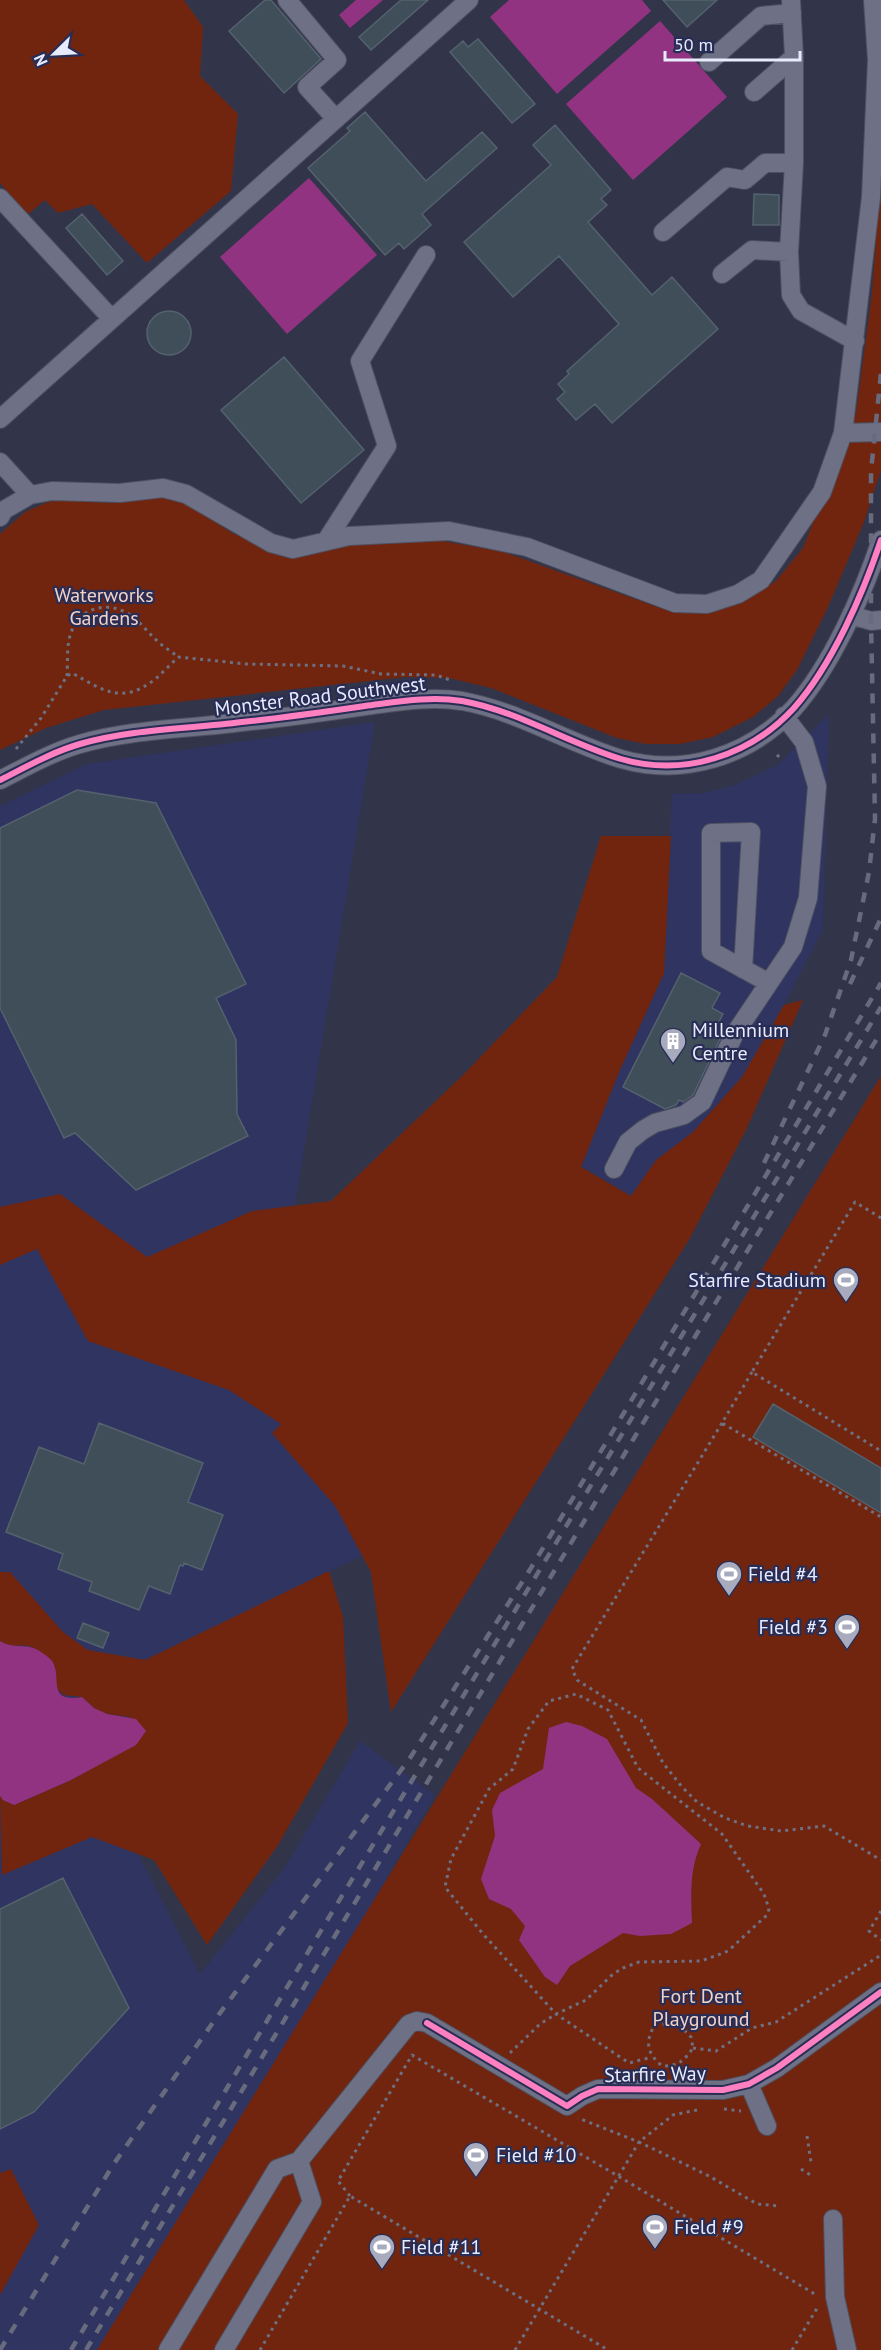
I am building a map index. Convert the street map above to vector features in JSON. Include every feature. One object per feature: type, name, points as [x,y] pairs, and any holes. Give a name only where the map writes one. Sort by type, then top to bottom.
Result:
[{"type":"street","points":[[287,0],[337,60],[307,87],[336,119]]},
{"type":"street","points":[[0,419],[469,0]]},
{"type":"street","points":[[0,516],[4,510],[30,495],[52,491],[120,493],[163,488],[186,494],[271,543],[293,549],[349,536],[448,531],[527,547],[675,603],[707,604],[738,594],[761,580],[822,492],[843,433],[872,197],[877,60],[873,0]]},
{"type":"street","points":[[709,62],[762,16],[792,7],[795,57],[794,163],[789,252],[791,295],[801,311],[855,341]]},
{"type":"street","points":[[754,92],[795,57]]},
{"type":"street","points":[[663,232],[727,177],[745,180],[765,163],[794,163]]},
{"type":"street","points":[[0,198],[112,319]]},
{"type":"street","points":[[722,274],[752,250],[789,252]]},
{"type":"street","points":[[326,541],[387,446],[360,361],[426,255]]},
{"type":"street","points":[[843,433],[881,432]]},
{"type":"street","points":[[0,462],[30,495]]},
{"type":"street","name":"Monster Road Southwest","points":[[0,780],[49,755],[79,744],[117,735],[242,723],[427,698],[462,701],[498,711],[621,759],[652,765],[680,766],[710,761],[745,747],[794,708],[814,680],[851,615],[881,540]]},
{"type":"street","points":[[851,615],[871,621],[881,620]]},
{"type":"street","points":[[614,1169],[628,1142],[643,1130],[655,1123],[684,1115],[702,1102],[734,1035],[793,947],[807,898],[815,830],[817,786],[804,742],[784,716]]},
{"type":"street","points":[[743,969],[752,832],[711,833],[711,951],[743,969],[769,983]]},
{"type":"street","name":"Starfire Way","points":[[567,2106],[598,2089],[723,2090],[750,2084],[777,2068],[881,1992]]},
{"type":"street","points":[[168,2350],[277,2169],[299,2161],[402,2031],[417,2021],[427,2023],[567,2106]]},
{"type":"street","points":[[750,2084],[767,2126]]},
{"type":"street","points":[[224,2350],[312,2202],[299,2161]]},
{"type":"street","points":[[833,2219],[835,2296],[847,2350]]},
{"type":"path","points":[[16,749],[41,718],[67,676],[72,630],[82,616],[97,607],[120,609],[131,616],[154,639],[179,657],[246,664],[343,666],[381,674],[436,675],[457,682]]},
{"type":"path","points":[[67,676],[72,673],[117,695],[134,691],[154,680],[166,666],[179,657]]},
{"type":"path","points":[[881,1218],[855,1202],[572,1669],[576,1680],[640,1720],[663,1763],[697,1802],[725,1818],[748,1827],[781,1831],[824,1826],[881,1860]]},
{"type":"path","points":[[752,1372],[881,1451]]},
{"type":"path","points":[[722,1423],[881,1517]]},
{"type":"path","points":[[499,2066],[540,2024],[556,2013],[578,2005],[613,1974],[639,1962],[701,1961],[728,1951],[767,1915],[769,1909],[764,1894],[722,1834],[638,1768],[608,1710],[576,1694],[549,1701],[528,1730],[513,1769],[489,1789],[451,1859],[445,1887],[483,1934],[556,2013],[629,2063],[652,2057]]},
{"type":"path","points":[[881,1911],[869,1931],[881,1940]]},
{"type":"path","points":[[693,2048],[716,2051],[752,2028],[776,2022],[881,1955]]},
{"type":"path","points":[[679,2025],[691,2037],[693,2048],[675,2066],[662,2066],[652,2057],[648,2048],[648,2038],[654,2026],[679,2025]]},
{"type":"path","points":[[608,2350],[350,2196],[338,2181],[412,2055],[823,2299],[792,2350]]},
{"type":"path","points":[[567,2106],[581,2121],[639,2142],[709,2176],[757,2204],[778,2206]]},
{"type":"path","points":[[515,2350],[639,2142],[673,2115],[701,2109]]},
{"type":"path","points":[[724,2109],[743,2111]]},
{"type":"path","points":[[807,2136],[811,2162]]},
{"type":"path","points":[[801,2169],[812,2176]]},
{"type":"path","points":[[260,2350],[350,2196]]},
{"type":"shaded area","points":[[356,0],[383,0],[350,28],[339,15]]},
{"type":"shaded area","points":[[509,0],[642,0],[651,11],[557,94],[490,17]]},
{"type":"shaded area","points":[[660,21],[727,97],[633,180],[566,104]]},
{"type":"shaded area","points":[[309,178],[377,255],[287,334],[220,257]]},
{"type":"shaded area","points":[[829,714],[823,929],[784,1005],[742,1077],[693,1132],[656,1161],[631,1196],[581,1166],[619,1072],[664,973],[672,794],[704,793],[732,786],[776,766]]},
{"type":"shaded area","points":[[375,722],[278,1307],[389,1543],[145,1660],[190,1765],[111,1802],[200,1974],[285,1867],[360,1741],[435,1795],[113,2350],[0,2350],[0,806],[87,764]]},
{"type":"shaded area","points":[[0,1641],[5,1644],[36,1649],[48,1657],[55,1667],[57,1687],[63,1696],[82,1697],[94,1708],[107,1714],[136,1719],[146,1731],[136,1745],[71,1780],[14,1805],[3,1800],[0,1796]]},
{"type":"shaded area","points":[[566,1722],[582,1726],[607,1739],[636,1788],[652,1799],[701,1844],[694,1864],[691,1893],[692,1923],[671,1934],[640,1936],[623,1933],[570,1966],[557,1985],[545,1977],[519,1940],[525,1926],[511,1909],[489,1899],[481,1879],[495,1836],[492,1810],[500,1793],[543,1769],[549,1728]]},
{"type":"green space","points":[[0,0],[184,0],[203,27],[200,76],[238,114],[231,191],[147,263],[92,204],[58,213],[45,200],[27,215],[0,183]]},
{"type":"green space","name":"Waterworks Gardens","points":[[881,172],[881,470],[864,522],[828,607],[797,670],[778,696],[753,717],[713,737],[680,744],[646,744],[617,738],[491,688],[449,678],[406,677],[104,710],[46,728],[0,750],[0,534],[25,512],[48,502],[61,500],[113,503],[160,497],[183,502],[232,533],[260,545],[420,537],[504,552],[674,611],[716,610],[743,602],[776,581],[803,548],[856,413],[872,294]]},
{"type":"green space","points":[[601,836],[671,836],[664,973],[619,1072],[581,1167],[631,1196],[656,1160],[693,1132],[742,1077],[784,1005],[803,1000],[746,1130],[690,1238],[391,1712],[371,1572],[336,1507],[272,1433],[281,1424],[229,1390],[88,1341],[37,1249],[0,1265],[0,1207],[60,1194],[147,1257],[252,1211],[331,1201],[464,1074],[557,977]]},
{"type":"green space","name":"Fort Dent Playground","points":[[881,1076],[881,2350],[97,2350]]},
{"type":"green space","points":[[329,1571],[343,1617],[348,1723],[278,1845],[207,1945],[154,1860],[92,1837],[2,1875],[0,1796],[14,1805],[71,1780],[118,1753],[130,1717],[107,1714],[94,1708],[82,1697],[63,1695],[56,1687],[56,1670],[40,1652],[29,1646],[9,1645],[0,1641],[0,1572],[10,1572],[63,1632],[88,1650],[145,1660]]},
{"type":"green space","points":[[11,2169],[39,2225],[0,2295],[0,2173]]},
{"type":"building","points":[[265,0],[271,0],[321,59],[284,93],[229,31]]},
{"type":"building","points":[[401,0],[428,0],[371,50],[359,37]]},
{"type":"building","points":[[663,0],[717,0],[687,27]]},
{"type":"building","points":[[478,39],[535,104],[512,123],[450,52],[463,41],[468,47]]},
{"type":"building","points":[[365,112],[426,181],[482,132],[497,148],[422,214],[431,225],[404,249],[399,243],[385,255],[308,168],[350,131],[347,128]]},
{"type":"building","points":[[555,125],[611,190],[601,199],[607,205],[588,222],[652,295],[672,277],[718,329],[612,423],[595,404],[576,420],[557,399],[565,392],[558,384],[569,374],[567,371],[619,324],[559,256],[513,297],[464,242],[551,165],[533,145]]},
{"type":"building","points":[[754,194],[779,195],[779,225],[753,225]]},
{"type":"building","points":[[82,214],[123,261],[107,275],[66,228]]},
{"type":"building","points":[[169,311],[184,318],[191,333],[184,348],[169,355],[154,348],[147,333],[154,318]]},
{"type":"building","points":[[284,357],[364,450],[301,503],[221,410]]},
{"type":"building","points":[[77,790],[156,803],[246,984],[216,998],[236,1040],[237,1114],[248,1136],[136,1190],[75,1133],[64,1138],[0,1008],[0,828]]},
{"type":"building","name":"Millennium Centre","points":[[681,973],[720,993],[712,1008],[723,1014],[713,1033],[720,1039],[693,1095],[665,1109],[623,1087]]},
{"type":"building","points":[[773,1404],[881,1468],[881,1513],[753,1437]]},
{"type":"building","points":[[99,1423],[203,1463],[188,1502],[223,1515],[202,1570],[184,1563],[183,1566],[180,1565],[170,1594],[149,1586],[139,1610],[89,1591],[92,1582],[58,1569],[63,1554],[6,1532],[39,1447],[84,1464]]},
{"type":"building","points":[[83,1623],[109,1633],[103,1648],[77,1638]]},
{"type":"building","points":[[63,1878],[129,2008],[34,2112],[0,2129],[0,1909]]},
{"type":"railway","points":[[764,1163],[825,1035],[851,960],[869,872],[875,819],[871,471],[881,373]]},
{"type":"railway","points":[[850,984],[881,918]]},
{"type":"railway","points":[[0,2350],[113,2165],[214,2021],[410,1758],[531,1568],[881,983]]},
{"type":"railway","points":[[71,2350],[311,1947],[881,1007]]},
{"type":"railway","points":[[86,2350],[696,1335],[881,1032]]},
{"type":"cycle path","points":[[0,780],[70,747],[120,735],[273,719],[425,699],[462,701],[483,706],[601,752],[645,764],[692,763],[715,758],[737,750],[777,725],[808,691],[856,606],[881,540]]},
{"type":"cycle path","points":[[427,2023],[567,2106],[598,2089],[723,2090],[749,2084],[777,2068],[881,1992]]},
{"type":"place","name":"Millennium Centre","points":[[673,1064]]},
{"type":"place","name":"Starfire Stadium","points":[[846,1303]]},
{"type":"place","name":"Field #4","points":[[729,1597]]},
{"type":"place","name":"Field #3","points":[[847,1650]]},
{"type":"place","name":"Field #10","points":[[476,2178]]},
{"type":"place","name":"Field #9","points":[[655,2250]]},
{"type":"place","name":"Field #11","points":[[382,2270]]}]
